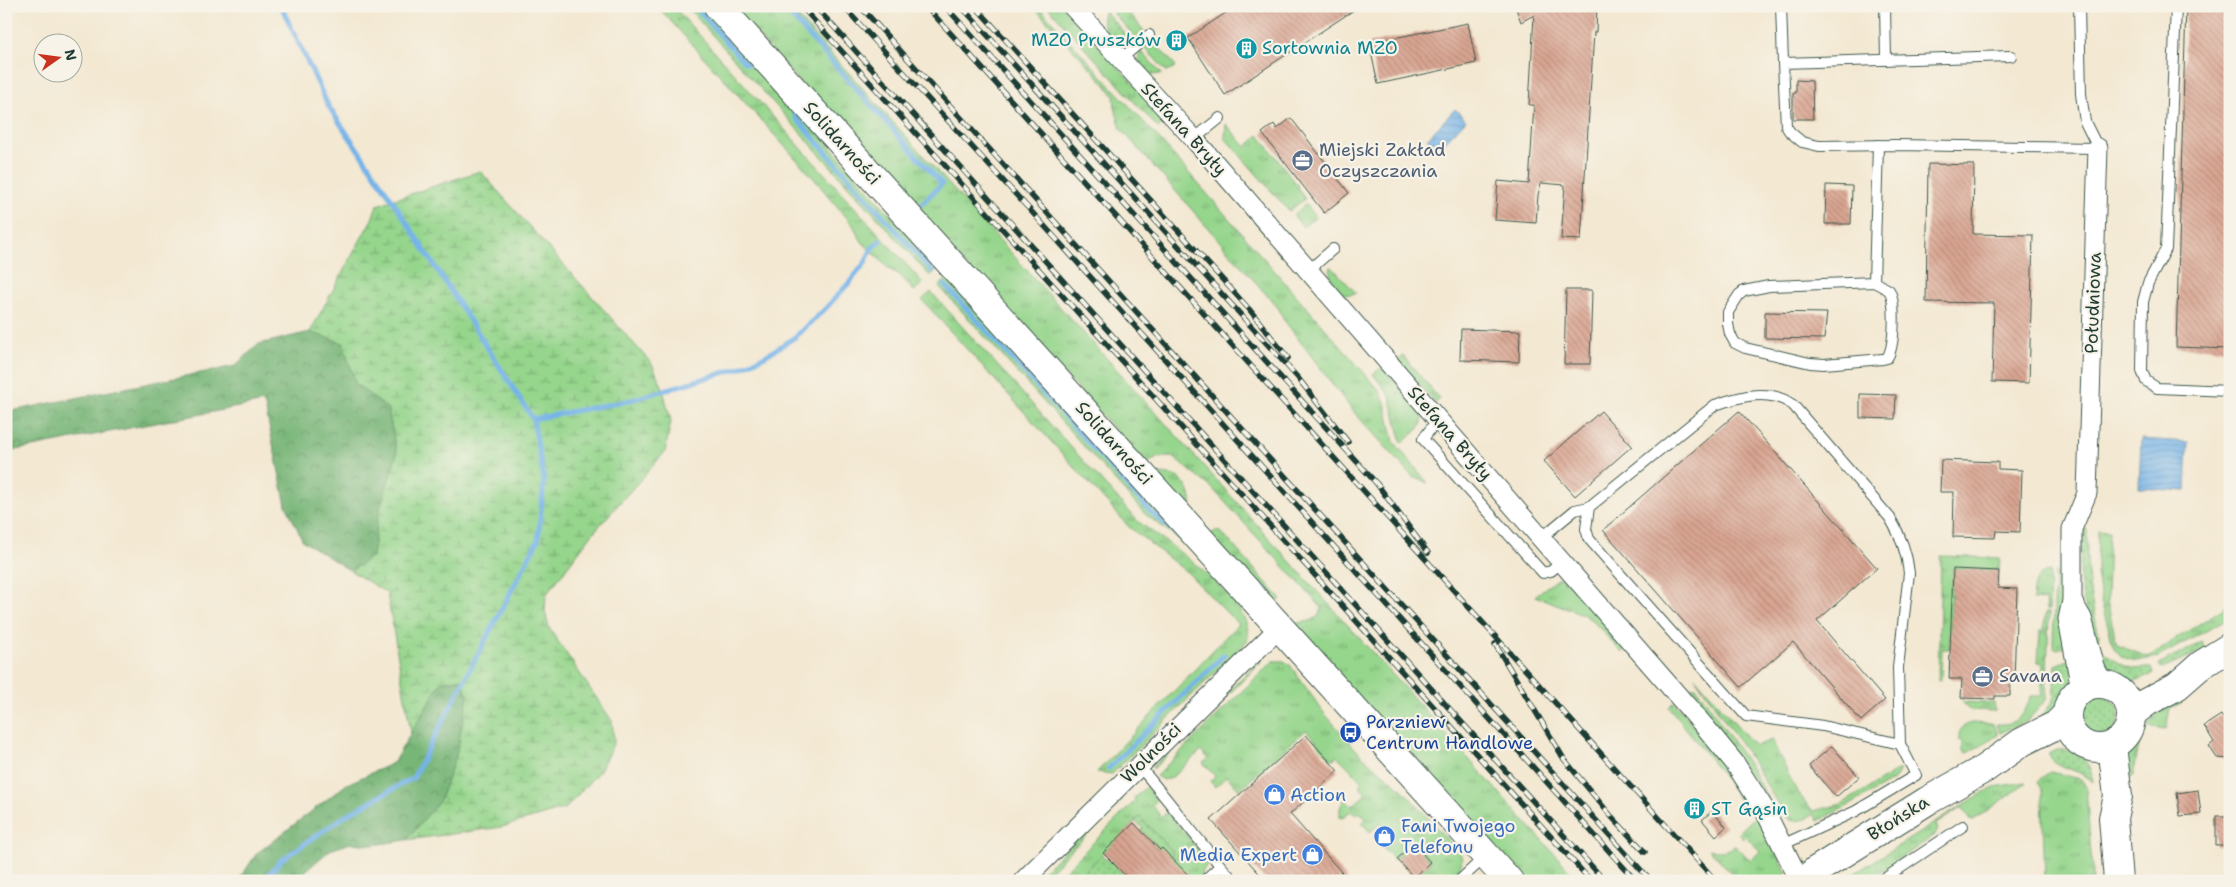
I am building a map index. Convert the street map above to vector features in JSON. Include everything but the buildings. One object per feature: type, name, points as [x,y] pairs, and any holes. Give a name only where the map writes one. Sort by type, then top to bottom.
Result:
[{"type":"street","name":"Solidarności","points":[[718,6],[1509,881]]},
{"type":"street","name":"Stefana Bryły","points":[[1072,6],[1309,270],[1734,762],[1763,806],[1782,845],[1808,876]]},
{"type":"street","name":"Południowa","points":[[2098,148],[2087,493],[2072,529],[2072,601],[2082,618],[2101,688]]},
{"type":"street","name":"Wolności","points":[[1023,881],[1280,627]]},
{"type":"street","points":[[2131,714],[2144,704],[2177,686],[2201,665],[2230,647]]},
{"type":"street","points":[[2118,881],[2113,818],[2102,799],[2087,737],[2071,700],[2101,688],[2135,688],[2171,670],[2201,665]]},
{"type":"street","points":[[2087,737],[2121,740],[2128,731],[2131,714],[2127,701],[2101,688]]},
{"type":"street","name":"Błońska","points":[[1808,876],[1935,796],[1984,769],[2028,758],[2054,746],[2087,737]]},
{"type":"lane","points":[[1781,6],[1784,116],[1786,126],[1796,139],[1809,145],[2098,148]]},
{"type":"lane","points":[[1885,6],[1886,60]]},
{"type":"lane","name":"Południowa","points":[[2079,6],[2081,94],[2085,122],[2098,148]]},
{"type":"lane","points":[[2176,6],[2166,249],[2148,283],[2143,302],[2142,371],[2146,381],[2157,388],[2230,391]]},
{"type":"lane","points":[[1121,59],[1149,35]]},
{"type":"lane","points":[[1783,64],[2011,56]]},
{"type":"lane","points":[[1194,140],[1220,118]]},
{"type":"lane","points":[[1874,282],[1878,145]]},
{"type":"lane","points":[[1309,270],[1333,249]]},
{"type":"lane","points":[[1874,282],[1886,287],[1892,298],[1892,347],[1887,358],[1883,360],[1824,364],[1810,363],[1745,348],[1735,344],[1730,334],[1728,312],[1739,295],[1744,291],[1770,286],[1874,282]]},
{"type":"lane","points":[[1541,538],[1575,510],[1589,507],[1715,404],[1736,397],[1758,394],[1785,399],[1793,405],[1890,518],[1903,544],[1909,573],[1898,667],[1900,744],[1916,776],[1856,811],[1782,845]]},
{"type":"lane","points":[[1438,420],[1423,439],[1543,572],[1552,571],[1562,562]]},
{"type":"lane","points":[[1589,507],[1586,529],[1589,539],[1746,716],[1823,726],[1900,744]]},
{"type":"lane","points":[[1139,766],[1234,881]]},
{"type":"lane","points":[[1880,881],[1963,826]]},
{"type":"lane","points":[[1459,881],[1487,856]]},
{"type":"lane","points":[[1207,878],[1220,866]]},
{"type":"green space","points":[[657,6],[673,6],[923,283],[914,291],[899,274],[890,270],[862,242],[853,225],[809,173]]},
{"type":"green space","points":[[686,6],[707,6],[938,269],[930,276]]},
{"type":"green space","points":[[731,6],[788,6],[1579,881],[1522,881],[1291,625],[1313,620],[1322,608],[1212,488],[1173,457],[1159,457],[1146,464]]},
{"type":"green space","points":[[1033,6],[1038,6],[1152,131],[1380,391],[1385,402],[1394,442],[1428,483],[1413,477],[1352,410],[1284,320],[1279,309],[1121,129],[1115,108],[1114,96],[1106,85]]},
{"type":"green space","points":[[1047,6],[1062,6],[1166,119],[1166,122],[1158,128]]},
{"type":"green space","points":[[1116,6],[1127,6],[1129,8],[1127,10],[1144,31],[1136,38],[1113,13]]},
{"type":"green space","points":[[1105,11],[1132,42],[1120,43],[1109,36],[1103,24]]},
{"type":"green space","points":[[1152,40],[1176,66],[1167,72],[1144,47]]},
{"type":"green space","points":[[1141,51],[1162,74],[1150,75],[1142,70],[1138,59]]},
{"type":"green space","points":[[1226,124],[1246,147],[1259,135],[1298,186],[1305,199],[1289,211],[1225,138]]},
{"type":"green space","points":[[480,171],[652,364],[662,386],[671,421],[665,452],[593,533],[546,595],[545,611],[549,628],[612,721],[614,742],[600,770],[566,808],[502,827],[407,840],[440,800],[456,756],[468,696],[462,678],[441,682],[411,733],[387,593],[351,571],[372,556],[379,511],[397,454],[388,409],[356,384],[343,343],[310,332],[372,219],[377,205]]},
{"type":"green space","points":[[1306,204],[1316,217],[1303,227],[1293,215]]},
{"type":"green space","points":[[1331,266],[1356,293],[1343,294],[1334,288],[1330,279]]},
{"type":"green space","points":[[947,279],[1209,561],[1145,514],[939,286]]},
{"type":"green space","points":[[931,292],[1133,516],[1189,559],[1226,592],[1239,609],[1247,626],[1247,641],[1112,774],[1097,772],[1238,624],[1188,573],[1129,527],[922,300]]},
{"type":"green space","points":[[310,332],[343,343],[356,384],[388,409],[397,454],[379,511],[372,556],[351,571],[303,541],[286,505],[264,402],[6,452],[6,412],[235,366],[259,344]]},
{"type":"green space","points":[[1403,356],[1440,399],[1436,403],[1398,361]]},
{"type":"green space","points":[[1382,367],[1423,414],[1420,427],[1402,443],[1390,396],[1373,374]]},
{"type":"green space","points":[[1163,474],[1177,477],[1186,486],[1191,499],[1191,514],[1156,476]]},
{"type":"green space","points":[[2081,529],[2087,529],[2089,583],[2099,635],[2098,639],[2094,640],[2080,579]]},
{"type":"green space","points":[[2098,530],[2109,531],[2107,601],[2117,645],[2148,657],[2230,604],[2230,618],[2158,657],[2136,661],[2122,657],[2114,648],[2101,601],[2097,572]]},
{"type":"green space","points":[[1216,531],[1221,532],[1281,599],[1273,606],[1209,535]]},
{"type":"green space","points":[[1941,556],[2000,558],[1999,570],[1953,568],[1949,649],[1942,649],[1941,680],[1938,680]]},
{"type":"green space","points":[[2050,572],[2049,610],[2046,610],[2045,601],[2033,600],[2034,590],[2038,578]]},
{"type":"green space","points":[[2055,572],[2062,580],[2062,610],[2068,646],[2057,649],[2053,646]]},
{"type":"green space","points":[[1558,578],[1564,578],[1626,647],[1622,653],[1594,622],[1583,614],[1535,596]]},
{"type":"green space","points":[[2045,613],[2049,613],[2046,700],[2027,721],[2000,733],[1997,724],[2015,721],[2026,708],[2030,696],[2042,696],[2043,663],[2038,662],[2040,631],[2044,631]]},
{"type":"green space","points":[[2202,642],[2207,650],[2162,669],[2159,665]]},
{"type":"green space","points":[[2097,653],[2105,653],[2121,664],[2131,668],[2152,667],[2154,673],[2136,681],[2120,679],[2108,669]]},
{"type":"green space","points":[[1261,659],[1261,662],[1153,769],[1153,766]]},
{"type":"green space","points":[[2071,659],[2072,685],[2056,706],[2036,724],[2053,701],[2056,665]]},
{"type":"green space","points":[[1273,661],[1284,661],[1290,665],[1324,713],[1361,755],[1403,790],[1461,855],[1460,866],[1446,881],[1402,881],[1408,875],[1413,879],[1431,862],[1414,844],[1394,860],[1384,848],[1394,838],[1381,823],[1370,832],[1362,823],[1366,819],[1359,812],[1355,815],[1351,811],[1342,818],[1340,817],[1340,808],[1344,799],[1352,806],[1366,794],[1359,786],[1362,781],[1337,756],[1332,760],[1306,730],[1239,790],[1227,776],[1215,787],[1210,781],[1215,776],[1203,763],[1208,759],[1201,751],[1171,778],[1163,780],[1156,776]]},
{"type":"green space","points":[[1695,677],[1755,746],[1772,740],[1797,792],[1813,811],[1842,804],[1900,769],[1896,778],[1852,804],[1818,821],[1814,814],[1799,820],[1791,820],[1784,815],[1755,765]]},
{"type":"green space","points":[[462,678],[468,696],[456,756],[440,800],[407,840],[373,845],[351,843],[330,850],[294,881],[238,881],[257,853],[347,784],[393,763],[441,682]]},
{"type":"green space","points":[[1692,687],[1696,687],[1753,771],[1768,799],[1686,692]]},
{"type":"green space","points":[[2099,696],[2113,702],[2119,716],[2113,730],[2099,736],[2085,730],[2079,716],[2085,702]]},
{"type":"green space","points":[[2179,700],[2181,703],[2170,708],[2166,729],[2147,726],[2158,713]]},
{"type":"green space","points":[[1674,702],[1729,769],[1754,807],[1748,809],[1743,806],[1718,769],[1669,707]]},
{"type":"green space","points":[[1962,702],[1994,703],[1995,711],[1970,710]]},
{"type":"green space","points":[[2139,721],[2144,722],[2133,775],[2129,778],[2123,748],[2133,735]]},
{"type":"green space","points":[[1971,723],[1994,724],[1998,735],[1967,753],[1963,751],[1963,741],[1959,740],[1959,734],[1963,727]]},
{"type":"green space","points":[[2057,750],[2072,751],[2078,754],[2090,768],[2093,782],[2088,777],[2063,767],[2052,760],[2048,754]]},
{"type":"green space","points":[[2050,772],[2081,779],[2086,787],[2093,881],[2045,881],[2042,791],[2037,781]]},
{"type":"green space","points":[[2026,782],[1972,821],[1962,807],[1936,824],[1938,830],[1935,835],[1868,881],[1856,881],[1852,875],[1984,792],[2000,786]]},
{"type":"green space","points":[[1146,787],[1157,800],[1152,805],[1161,817],[1167,812],[1205,857],[1207,865],[1201,873],[1208,881],[1191,881],[1193,879],[1186,873],[1179,880],[1163,862],[1173,852],[1140,817],[1075,881],[1055,881],[1135,801],[1134,798]]},
{"type":"green space","points":[[1120,796],[1122,800],[1040,881],[1034,881]]},
{"type":"green space","points":[[1757,815],[1787,873],[1778,881],[1739,881],[1709,849],[1722,851],[1735,846],[1751,861],[1760,851],[1745,836],[1743,838],[1738,833]]},
{"type":"green space","points":[[1140,817],[1173,852],[1170,856],[1162,849],[1160,850],[1141,830],[1143,829],[1135,821]]},
{"type":"green space","points":[[1101,855],[1109,862],[1111,861],[1129,881],[1079,881],[1077,879]]},
{"type":"water","points":[[1455,109],[1466,120],[1438,149],[1427,139]]},
{"type":"water","points":[[2141,439],[2188,442],[2186,491],[2139,488]]},
{"type":"waterway","points":[[263,881],[281,860],[348,814],[413,778],[538,540],[544,480],[533,419],[391,198],[329,107],[281,6]]},
{"type":"waterway","points":[[695,6],[744,62],[752,64],[756,68]]},
{"type":"waterway","points":[[782,6],[942,184],[922,203]]},
{"type":"waterway","points":[[792,107],[796,118],[932,271]]},
{"type":"waterway","points":[[533,419],[627,401],[740,368],[765,356],[794,338],[826,308],[850,282],[865,263],[872,248],[880,241]]},
{"type":"waterway","points":[[945,285],[1152,513],[1177,533]]},
{"type":"waterway","points":[[1109,768],[1224,655]]},
{"type":"railway","points":[[801,6],[1591,881]]},
{"type":"railway","points":[[815,6],[1605,881]]},
{"type":"railway","points":[[843,6],[1030,210],[1636,881]]},
{"type":"railway","points":[[860,6],[1651,881]]},
{"type":"railway","points":[[926,6],[1716,881]]},
{"type":"railway","points":[[945,6],[1377,484],[1428,553]]},
{"type":"railway","points":[[961,6],[1298,378],[1348,442]]},
{"type":"railway","points":[[975,6],[1249,309],[1288,358]]},
{"type":"railway","points":[[1495,644],[1564,759],[1611,816],[1645,852]]},
{"type":"place","name":"MZO Pruszków","points":[[1177,40]]},
{"type":"place","name":"Sortownia MZO","points":[[1246,48]]},
{"type":"place","name":"Miejski Zakład Oczyszczania","points":[[1303,160]]},
{"type":"place","name":"Savana","points":[[1983,676]]},
{"type":"place","name":"Parzniew Centrum Handlowe","points":[[1350,732]]},
{"type":"place","name":"Action","points":[[1274,795]]},
{"type":"place","name":"ST Gąsin","points":[[1695,809]]},
{"type":"place","name":"Fani Twojego Telefonu","points":[[1385,836]]},
{"type":"place","name":"Media Expert","points":[[1313,855]]}]
